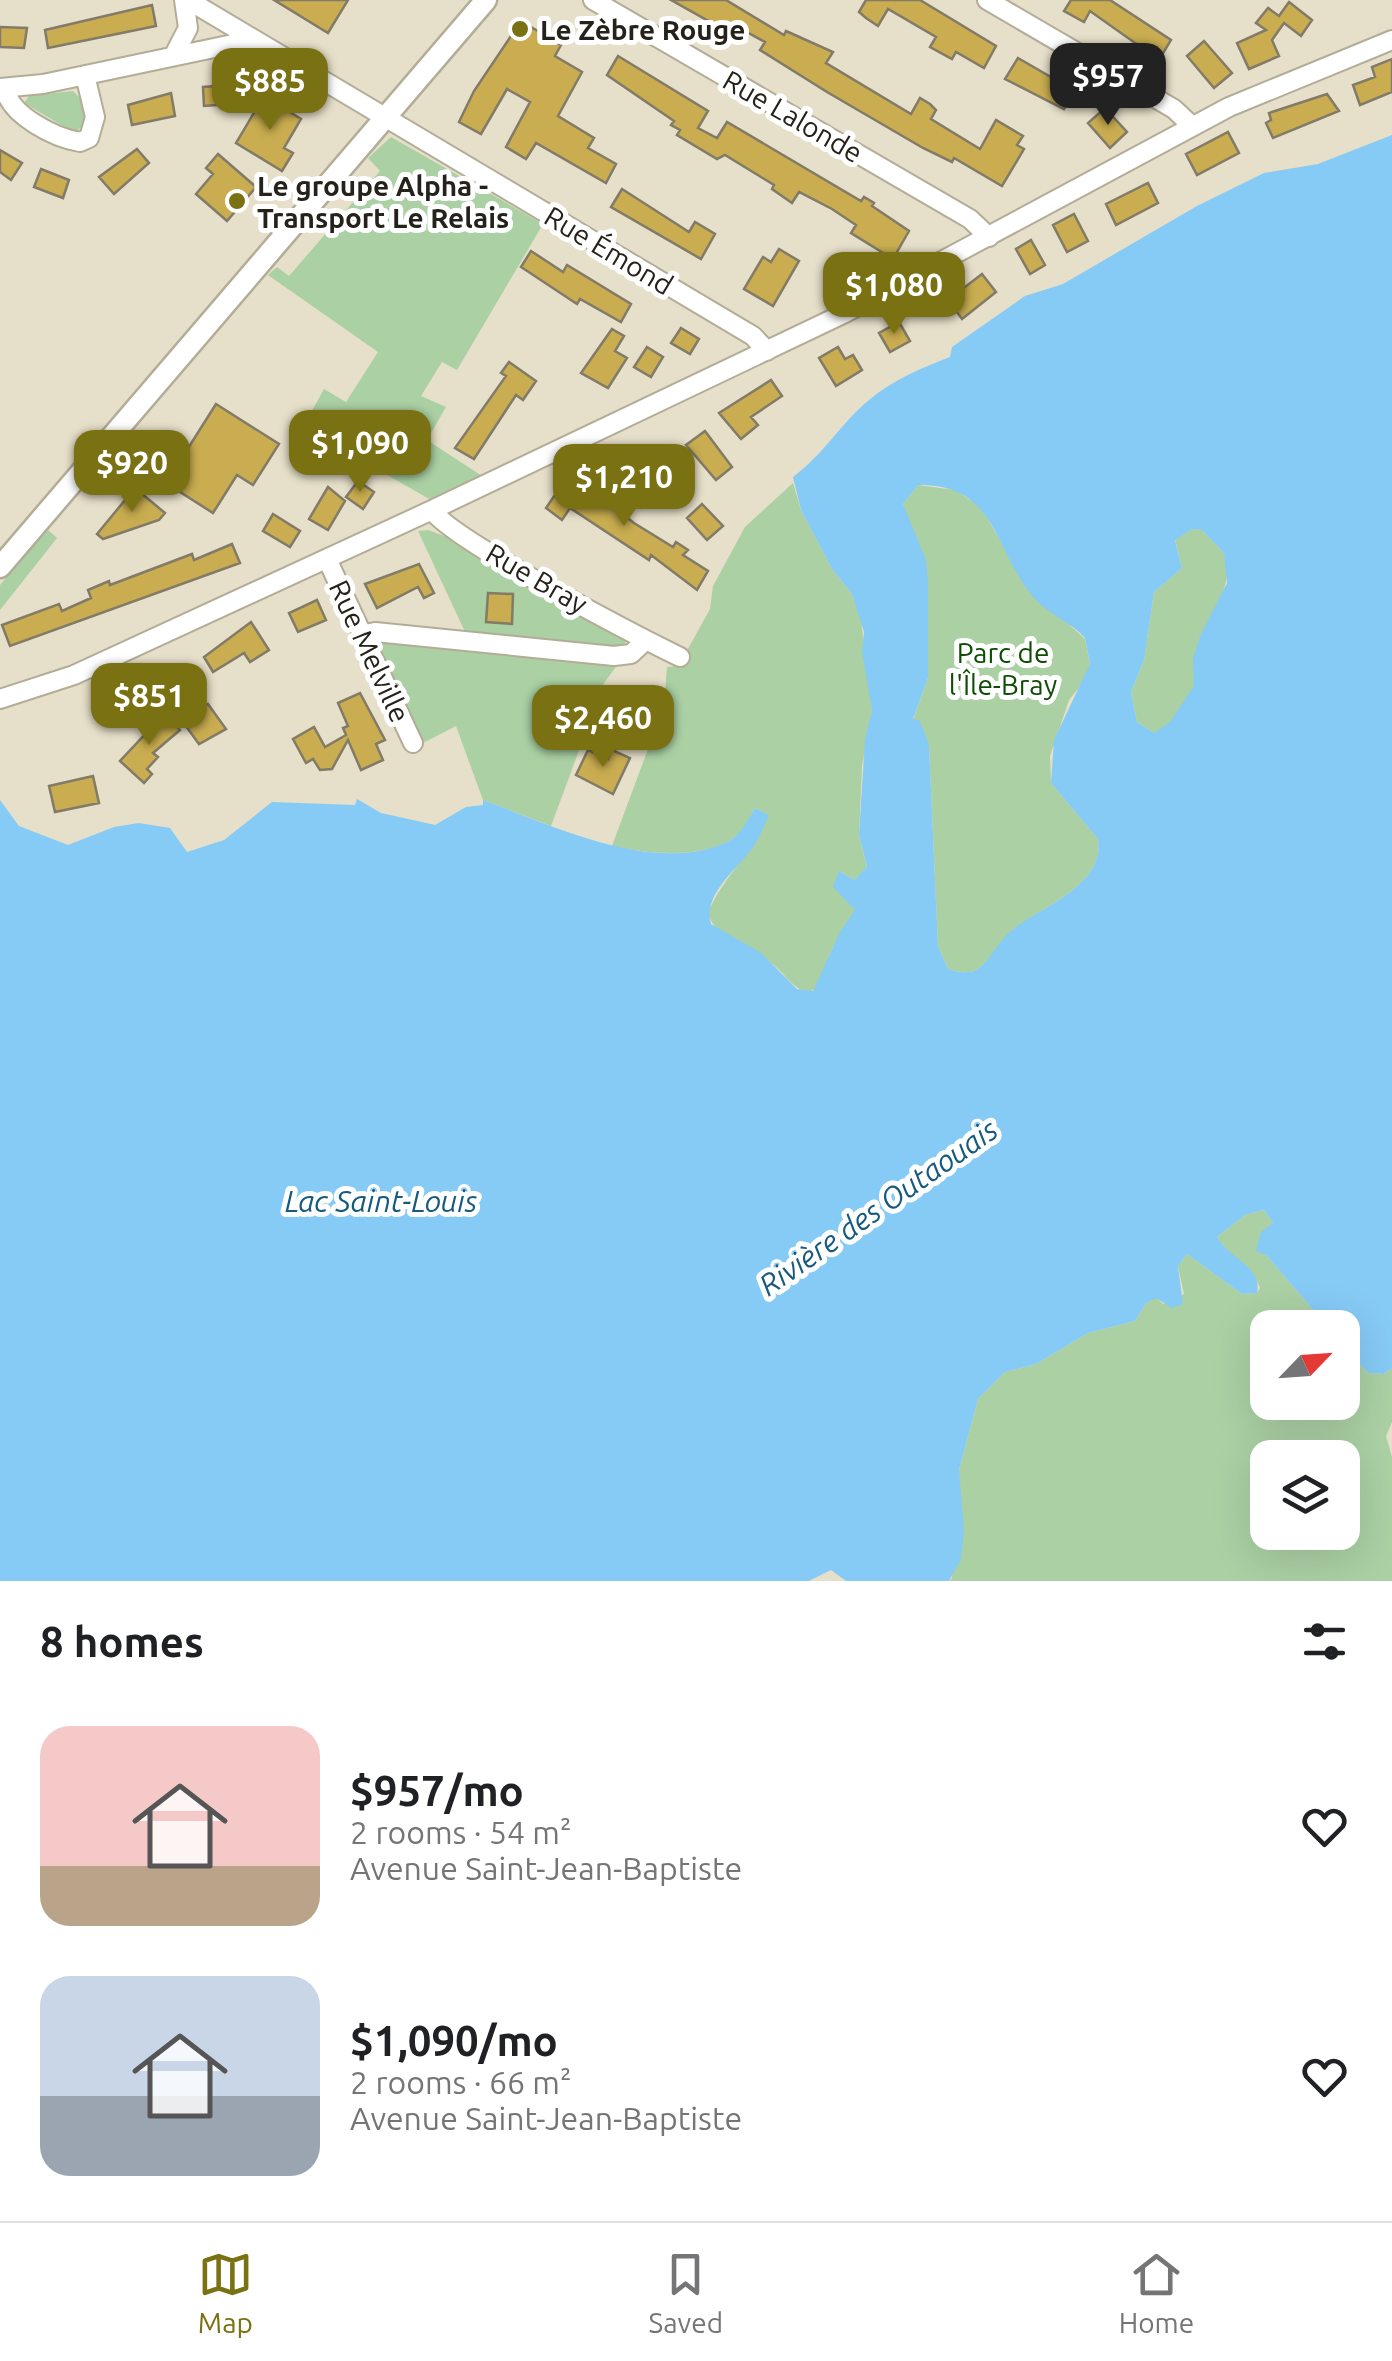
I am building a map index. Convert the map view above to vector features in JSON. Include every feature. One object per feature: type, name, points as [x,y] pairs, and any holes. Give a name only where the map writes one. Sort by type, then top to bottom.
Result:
[{"type":"main road","points":[[0,568],[486,0]]},
{"type":"street","name":"Rue Émond","points":[[186,0],[753,336],[767,351]]},
{"type":"street","points":[[174,54],[188,28],[186,0]]},
{"type":"street","name":"Rue Lalonde","points":[[593,0],[970,219],[989,237]]},
{"type":"street","points":[[987,0],[1174,108],[1191,126]]},
{"type":"street","points":[[85,74],[95,124],[92,134],[80,142],[21,113],[2,88],[252,40]]},
{"type":"street","points":[[0,699],[74,675],[432,510],[767,351],[989,237],[1191,126],[1392,40]]},
{"type":"street","name":"Rue Bray","points":[[432,510],[448,527],[680,657]]},
{"type":"street","name":"Rue Melville","points":[[326,559],[413,743]]},
{"type":"street","points":[[362,634],[374,632],[614,656],[632,654],[646,640]]},
{"type":"green space","points":[[73,91],[81,99],[86,122],[75,133],[24,103],[29,96]]},
{"type":"green space","points":[[391,137],[543,224],[457,370],[442,362],[421,396],[446,407],[427,440],[482,476],[431,500],[303,427],[324,389],[346,402],[378,352],[268,275],[277,267],[289,276],[380,171],[368,158]]},
{"type":"green space","name":"Parc de l'Île-Bray","points":[[793,483],[801,510],[832,569],[852,594],[861,620],[872,710],[862,766],[859,835],[867,868],[854,880],[839,871],[847,901],[856,910],[832,949],[818,987],[807,993],[770,962],[725,936],[708,913],[768,815],[755,808],[737,835],[726,843],[695,852],[659,853],[612,846],[664,706],[667,667],[678,666],[683,658],[710,609],[713,586],[745,527]]},
{"type":"green space","name":"Parc de l'Île-Bray","points":[[918,485],[955,490],[981,507],[1026,585],[1085,639],[1090,664],[1085,680],[1069,700],[1050,756],[1051,783],[1098,839],[1098,855],[1083,881],[1028,919],[983,964],[968,972],[948,969],[938,946],[929,745],[913,720],[928,678],[928,614],[903,504]]},
{"type":"green space","name":"Parc de l'Île-Bray","points":[[1192,529],[1202,530],[1224,553],[1226,579],[1199,642],[1192,692],[1172,720],[1154,733],[1137,722],[1131,692],[1144,660],[1154,592],[1182,568],[1175,539]]},
{"type":"green space","points":[[48,530],[57,538],[0,610],[0,585]]},
{"type":"green space","points":[[428,530],[455,540],[626,639],[618,664],[604,683],[551,826],[483,800],[456,726],[419,745],[373,640],[466,634],[418,531]]},
{"type":"green space","points":[[1264,1210],[1273,1223],[1266,1255],[1313,1310],[1250,1310],[1250,1420],[1360,1420],[1360,1364],[1368,1373],[1384,1374],[1392,1368],[1392,1422],[1386,1436],[1392,1457],[1392,1581],[949,1581],[959,1470],[978,1399],[1005,1372],[1036,1364],[1088,1333],[1135,1321],[1146,1303],[1156,1297],[1163,1304],[1184,1294],[1178,1266],[1187,1254],[1242,1294],[1257,1293],[1260,1288],[1256,1280],[1217,1237],[1245,1215]]},
{"type":"water","name":"Lac Saint-Louis","points":[[1392,135],[1392,1368],[1384,1374],[1368,1373],[1360,1364],[1360,1310],[1313,1310],[1266,1255],[1256,1251],[1261,1232],[1273,1223],[1264,1210],[1245,1215],[1217,1237],[1255,1276],[1257,1293],[1242,1294],[1187,1254],[1178,1266],[1183,1304],[1172,1308],[1156,1298],[1146,1303],[1135,1321],[1088,1333],[1036,1364],[1005,1372],[978,1399],[959,1470],[964,1531],[961,1559],[949,1581],[846,1581],[831,1570],[809,1581],[0,1581],[0,800],[19,826],[68,845],[114,827],[139,823],[170,828],[187,852],[224,840],[272,802],[355,805],[357,799],[381,813],[435,825],[466,807],[483,805],[483,800],[602,843],[666,853],[696,851],[725,843],[739,833],[755,808],[769,815],[755,844],[717,891],[711,924],[761,953],[797,989],[813,991],[840,932],[855,910],[833,887],[839,871],[854,880],[867,867],[859,835],[865,740],[872,710],[862,652],[864,632],[852,594],[832,569],[801,510],[793,477],[869,400],[908,375],[950,357],[952,347],[1025,296],[1063,284],[1197,206],[1264,173],[1318,164]],"holes":[[[918,485],[945,488],[965,496],[980,509],[1037,601],[1085,638],[1090,664],[1054,740],[1051,783],[1098,839],[1098,856],[1081,883],[1010,932],[983,965],[968,972],[948,969],[938,946],[929,745],[920,721],[913,719],[928,678],[928,584],[926,560],[903,504]],[[1192,529],[1202,530],[1224,553],[1227,583],[1193,658],[1194,686],[1170,722],[1154,733],[1137,722],[1131,692],[1144,660],[1154,592],[1182,568],[1175,540]]]},
{"type":"building","points":[[274,0],[348,0],[328,33]]},
{"type":"building","points":[[671,0],[726,0],[784,35],[786,31],[833,52],[826,63],[911,114],[920,98],[936,110],[931,119],[980,149],[996,120],[1023,136],[1017,145],[1024,149],[1002,186],[954,158],[952,162],[923,148],[827,92],[760,50],[765,42],[741,29],[737,37]]},
{"type":"building","points":[[866,0],[920,0],[996,46],[984,68],[956,52],[952,59],[930,47],[936,37],[888,9],[878,26],[866,18],[859,12]]},
{"type":"building","points":[[1071,0],[1110,0],[1171,40],[1159,60],[1090,11],[1084,22],[1064,11]]},
{"type":"building","points":[[1289,2],[1312,20],[1301,36],[1284,23],[1272,40],[1279,56],[1249,69],[1237,43],[1266,30],[1256,23],[1268,8],[1279,16]]},
{"type":"building","points":[[152,5],[156,26],[48,48],[45,30]]},
{"type":"building","points":[[521,21],[561,45],[555,56],[582,72],[558,116],[594,138],[588,148],[616,164],[606,183],[536,143],[526,159],[506,147],[530,102],[507,89],[481,134],[459,122],[474,91]]},
{"type":"building","points":[[0,27],[27,28],[24,48],[0,47]]},
{"type":"building","points":[[1204,41],[1232,73],[1214,88],[1187,56]]},
{"type":"building","points":[[618,56],[708,111],[698,128],[717,138],[727,122],[861,201],[864,197],[874,203],[872,206],[909,231],[893,259],[851,233],[856,225],[832,209],[799,192],[792,203],[772,189],[774,185],[725,155],[717,159],[677,135],[680,130],[671,125],[674,121],[607,75]]},
{"type":"building","points":[[1018,58],[1075,91],[1064,109],[1005,79]]},
{"type":"building","points":[[1392,59],[1392,92],[1360,105],[1353,85],[1375,77],[1372,67]]},
{"type":"building","points":[[243,84],[245,103],[204,106],[203,87]]},
{"type":"building","points":[[171,93],[175,116],[132,125],[128,105]]},
{"type":"building","points":[[1327,94],[1339,111],[1273,138],[1266,123],[1271,120],[1269,113]]},
{"type":"building","points":[[264,96],[301,119],[284,148],[293,153],[282,171],[236,143]]},
{"type":"building","points":[[1105,108],[1127,132],[1110,148],[1088,123]]},
{"type":"building","points":[[1228,132],[1239,153],[1197,175],[1186,154]]},
{"type":"building","points":[[137,149],[149,163],[114,194],[99,177]]},
{"type":"building","points":[[0,150],[22,163],[11,180],[0,172]]},
{"type":"building","points":[[218,154],[256,187],[227,221],[196,194],[213,174],[206,168]]},
{"type":"building","points":[[41,169],[69,180],[63,198],[34,187]]},
{"type":"building","points":[[1148,183],[1158,203],[1116,225],[1106,204]]},
{"type":"building","points":[[622,189],[689,232],[695,222],[715,234],[701,259],[611,207]]},
{"type":"building","points":[[1074,214],[1088,241],[1067,252],[1053,225]]},
{"type":"building","points":[[1031,240],[1045,265],[1030,274],[1016,249]]},
{"type":"building","points":[[779,249],[799,261],[773,306],[744,289],[763,257],[771,262]]},
{"type":"building","points":[[531,251],[563,272],[567,265],[631,304],[621,322],[580,299],[577,304],[521,267]]},
{"type":"building","points":[[982,274],[996,292],[962,319],[948,300]]},
{"type":"building","points":[[899,322],[910,341],[890,352],[879,333]]},
{"type":"building","points":[[681,328],[699,339],[690,354],[671,343]]},
{"type":"building","points":[[612,329],[624,336],[615,351],[627,358],[608,388],[581,373]]},
{"type":"building","points":[[647,347],[663,357],[651,377],[634,367]]},
{"type":"building","points":[[838,347],[845,359],[853,355],[862,370],[836,386],[819,358]]},
{"type":"building","points":[[509,362],[536,381],[523,400],[516,395],[474,459],[455,448],[506,376],[501,373]]},
{"type":"building","points":[[771,380],[782,396],[751,417],[758,425],[741,439],[719,413]]},
{"type":"building","points":[[216,404],[279,444],[253,485],[237,475],[213,513],[166,483]]},
{"type":"building","points":[[705,431],[732,467],[716,480],[686,445]]},
{"type":"building","points":[[570,473],[634,523],[673,547],[676,542],[688,550],[683,555],[708,571],[697,590],[651,555],[649,560],[570,508],[562,520],[546,508]]},
{"type":"building","points":[[358,481],[374,492],[363,509],[346,497]]},
{"type":"building","points":[[328,487],[345,501],[328,530],[309,519]]},
{"type":"building","points":[[135,488],[165,513],[159,520],[103,539],[97,534]]},
{"type":"building","points":[[702,504],[723,526],[707,540],[687,518]]},
{"type":"building","points":[[273,514],[300,531],[290,547],[263,531]]},
{"type":"building","points":[[232,544],[240,563],[10,646],[2,625],[59,604],[62,611],[91,598],[88,590],[109,581],[110,585],[192,554],[194,560]]},
{"type":"building","points":[[419,564],[434,593],[424,598],[418,587],[377,608],[365,584]]},
{"type":"building","points":[[488,593],[513,594],[512,624],[486,622]]},
{"type":"building","points":[[317,600],[326,620],[298,632],[289,613]]},
{"type":"building","points":[[251,622],[269,650],[250,662],[244,653],[213,672],[204,657]]},
{"type":"building","points":[[360,693],[385,740],[376,744],[383,760],[361,770],[348,740],[332,769],[320,770],[313,759],[306,763],[293,739],[314,727],[325,747],[346,735],[343,728],[348,726],[338,703]]},
{"type":"building","points":[[208,704],[226,729],[199,744],[183,722]]},
{"type":"building","points":[[165,713],[180,730],[153,753],[158,757],[147,769],[152,774],[144,783],[120,761]]},
{"type":"building","points":[[588,750],[608,759],[612,750],[630,758],[613,794],[576,775]]},
{"type":"building","points":[[93,776],[99,803],[55,812],[49,786]]},
{"type":"place","name":"Le Zèbre Rouge","points":[[520,29]]},
{"type":"place","name":"Le groupe Alpha - Transport Le Relais","points":[[237,201]]},
{"type":"water label","name":"Rivière des Outaouais","points":[[878,1207]]}]
